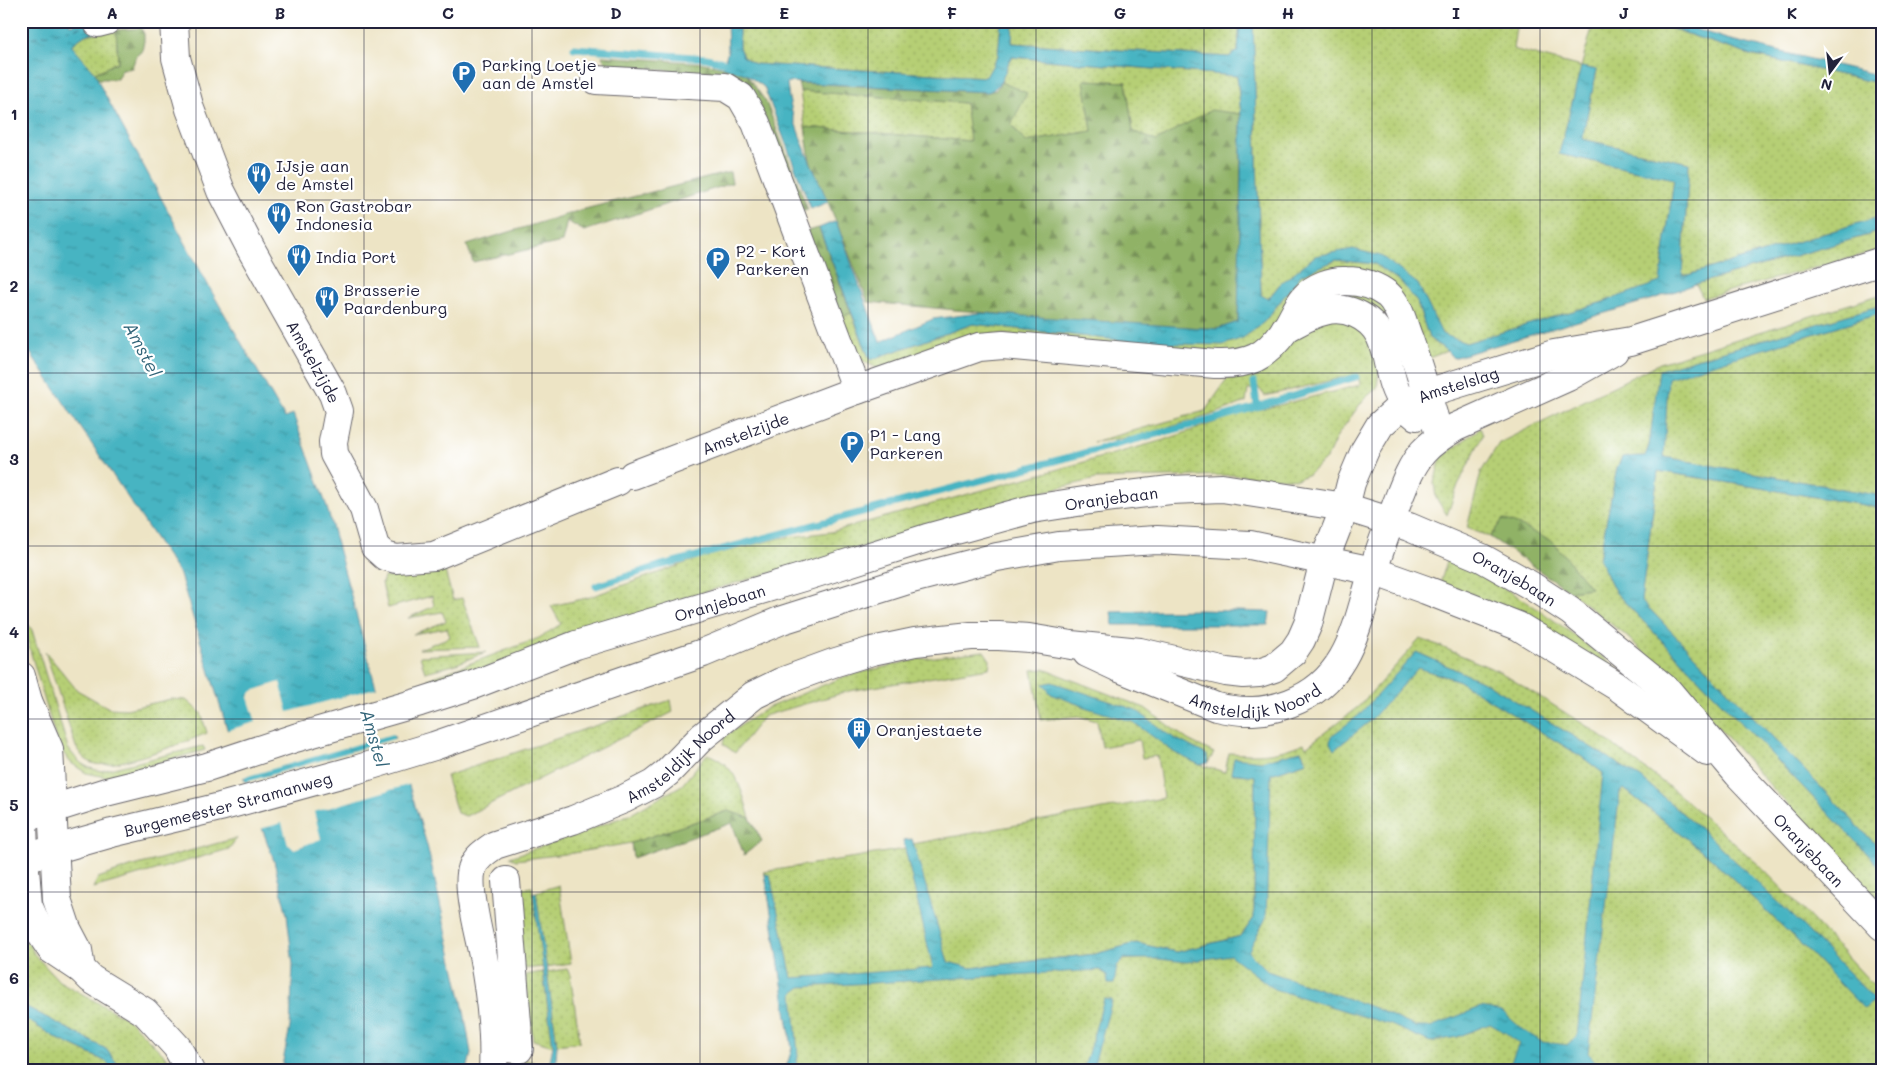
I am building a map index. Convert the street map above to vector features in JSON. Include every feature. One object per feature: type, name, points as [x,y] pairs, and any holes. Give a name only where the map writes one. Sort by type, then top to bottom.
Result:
[{"type":"street","name":"Amstelzijde","points":[[174,21],[176,58],[190,109],[221,191],[251,249],[333,394],[339,411],[333,442],[334,454],[364,509],[373,543],[381,553],[396,559],[434,556],[626,478],[857,390],[978,347],[990,345],[1237,364],[1253,360],[1266,351],[1285,329],[1306,295],[1324,285],[1344,281],[1370,284],[1389,296],[1398,308],[1415,398],[1440,437]]},
{"type":"street","points":[[596,80],[725,87],[742,97],[756,123],[857,390]]},
{"type":"street","name":"Amstelslag","points":[[1324,561],[1345,506],[1351,483],[1365,450],[1380,425],[1415,398],[1554,354],[1631,341],[1882,261]]},
{"type":"street","name":"Amstelslag","points":[[1390,521],[1408,475],[1423,452],[1440,437],[1456,427],[1568,377],[1631,341]]},
{"type":"street","name":"Oranjebaan","points":[[52,815],[106,792],[208,767],[295,738],[420,702],[473,685],[576,644],[926,538],[1032,509],[1170,490],[1222,488],[1345,506],[1409,527],[1482,558],[1530,585],[1570,611],[1668,691],[1738,774],[1882,926]]},
{"type":"street","name":"Amsteldijk Noord","points":[[1071,645],[1117,667],[1216,707],[1248,712],[1264,711],[1297,701],[1309,694],[1334,671],[1351,645],[1390,521]]},
{"type":"street","name":"Oranjebaan","points":[[434,746],[703,653],[782,620],[908,580],[997,557],[1059,546],[1157,540],[1250,545],[1373,571],[1518,626],[1618,688],[1738,774]]},
{"type":"street","name":"Amsteldijk Noord","points":[[506,881],[519,1049],[493,1059],[484,959],[470,884],[472,870],[484,852],[495,845],[573,820],[624,799],[667,774],[702,737],[754,695],[780,682],[872,651],[915,642],[971,636],[1029,638],[1071,645],[1140,652],[1242,674],[1259,673],[1274,668],[1294,652],[1301,640],[1308,624],[1324,561]]},
{"type":"street","points":[[24,688],[49,749],[57,899],[67,929],[78,950],[81,969]]},
{"type":"street","points":[[24,688],[22,754],[25,794],[22,818],[22,858],[28,905],[41,934],[51,949],[81,969],[98,984],[145,1012],[177,1047],[190,1071]]},
{"type":"street","name":"Burgemeester Stramanweg","points":[[22,858],[112,833],[220,807],[434,746]]},
{"type":"street","points":[[22,818],[52,815]]},
{"type":"green space","points":[[739,21],[1001,21],[998,56],[987,77],[755,64],[743,57],[739,47]]},
{"type":"green space","points":[[1013,21],[1240,21],[1238,51],[1229,57],[1012,43]]},
{"type":"green space","points":[[1253,21],[1517,21],[1513,49],[1581,67],[1594,21],[1649,21],[1747,54],[1882,84],[1882,216],[1688,275],[1682,275],[1689,163],[1582,139],[1597,70],[1582,67],[1559,154],[1674,179],[1660,283],[1466,343],[1442,335],[1418,284],[1353,249],[1280,284],[1268,299],[1261,295]]},
{"type":"green space","points":[[141,28],[144,34],[142,51],[136,56],[132,68],[122,69],[117,79],[97,79],[95,73],[118,62],[116,30]]},
{"type":"green space","points":[[116,30],[118,62],[95,73],[70,45],[85,35]]},
{"type":"green space","points":[[602,56],[703,63],[725,67],[746,74],[766,102],[808,210],[800,210],[761,108],[742,79],[606,64]]},
{"type":"green space","points":[[1011,57],[1237,76],[1241,114],[1211,111],[1156,141],[1133,132],[1126,82],[1085,80],[1092,131],[1026,142],[1011,125],[1001,82]]},
{"type":"green space","points":[[1084,80],[1126,82],[1133,131],[1156,141],[1211,110],[1241,114],[1238,322],[1217,329],[1054,319],[868,302],[810,161],[805,127],[970,141],[965,103],[800,91],[798,83],[988,92],[996,90],[1001,82],[1027,93],[1011,125],[1026,142],[1092,131]]},
{"type":"green space","points":[[800,91],[965,103],[971,141],[805,127]]},
{"type":"green space","points":[[730,172],[732,183],[584,231],[567,221],[562,242],[473,262],[467,245],[581,210]]},
{"type":"green space","points":[[819,228],[851,313],[842,317],[806,231]]},
{"type":"green space","points":[[1882,231],[1882,249],[1880,250],[1703,298],[1696,284]]},
{"type":"green space","points":[[1336,260],[1375,264],[1401,282],[1417,302],[1429,338],[1447,351],[1397,370],[1379,372],[1377,388],[1364,399],[1337,436],[1327,458],[1309,474],[1297,479],[1231,475],[1096,479],[1021,497],[938,525],[680,599],[543,650],[429,685],[428,679],[539,638],[561,624],[551,606],[587,598],[700,558],[780,538],[831,532],[1164,440],[1242,413],[1360,385],[1358,374],[1265,396],[1258,387],[1248,390],[1246,402],[1211,415],[1136,437],[1093,442],[1205,411],[1231,374],[1233,354],[995,334],[881,370],[859,359],[842,317],[851,313],[870,360],[973,324],[1145,343],[1264,322],[1301,275]]},
{"type":"green space","points":[[1882,294],[1882,305],[1660,370],[1649,446],[1645,456],[1622,457],[1617,468],[1599,559],[1616,593],[1882,869],[1882,902],[1785,802],[1687,692],[1625,635],[1569,591],[1591,588],[1503,519],[1490,537],[1467,528],[1481,472],[1499,443],[1660,363]]},
{"type":"green space","points":[[1882,313],[1882,496],[1664,457],[1667,378]]},
{"type":"green space","points":[[1480,428],[1483,435],[1458,485],[1447,515],[1436,498],[1434,483],[1441,458]]},
{"type":"green space","points":[[1658,471],[1882,508],[1882,851],[1641,600]]},
{"type":"green space","points":[[1503,519],[1553,542],[1591,588],[1569,591],[1490,537]]},
{"type":"green space","points":[[442,560],[453,600],[462,598],[480,647],[419,649],[450,637],[447,628],[413,634],[446,621],[442,612],[408,618],[434,606],[432,596],[388,608],[382,583],[384,577],[393,577],[396,572]]},
{"type":"green space","points":[[1447,561],[1497,584],[1544,613],[1632,680],[1633,688],[1440,584]]},
{"type":"green space","points":[[21,614],[32,630],[68,748],[82,764],[101,771],[203,746],[205,750],[106,777],[86,773],[71,763],[58,746]]},
{"type":"green space","points":[[1420,639],[1500,672],[1593,730],[1676,792],[1759,865],[1882,994],[1882,1014],[1876,1018],[1882,1024],[1882,1071],[784,1071],[793,1044],[765,874],[763,872],[905,849],[941,974],[1174,956],[1250,940],[1263,902],[1271,774],[1307,762],[1301,751],[1233,774],[1255,775],[1254,918],[1241,936],[1177,952],[1136,943],[1095,954],[971,968],[947,962],[913,844],[1163,798],[1157,756],[1142,758],[1139,740],[1102,747],[1097,721],[1078,716],[1041,720],[1032,670],[1044,669],[1145,708],[1188,740],[1214,753],[1208,763],[1182,743],[1133,722],[1200,765],[1225,772],[1229,753],[1267,753],[1284,750],[1304,743],[1306,747],[1359,706]],"holes":[[[1416,652],[1488,684],[1641,778],[1711,838],[1796,919],[1875,1000],[1864,1008],[1806,949],[1710,857],[1624,789],[1620,792],[1580,1058],[1603,773],[1582,757],[1457,680],[1418,668]]]},
{"type":"green space","points":[[45,651],[77,690],[109,708],[127,709],[171,699],[186,700],[201,713],[207,733],[168,748],[118,763],[95,764],[86,760],[76,747]]},
{"type":"green space","points":[[984,651],[990,660],[989,668],[849,691],[764,716],[735,753],[723,744],[725,736],[767,708],[846,676],[919,659]]},
{"type":"green space","points":[[486,652],[454,665],[425,672],[420,656]]},
{"type":"green space","points":[[671,700],[673,712],[466,816],[457,813],[446,776]]},
{"type":"green space","points":[[707,754],[717,759],[732,772],[741,789],[750,818],[728,811],[631,843],[516,860],[510,857],[631,814],[682,785]]},
{"type":"green space","points":[[728,811],[750,818],[762,841],[744,855],[732,823],[633,858],[631,843]]},
{"type":"green space","points":[[237,838],[229,849],[93,888],[98,878],[130,867]]},
{"type":"green space","points":[[559,885],[571,963],[546,967],[536,892]]},
{"type":"green space","points":[[532,887],[543,967],[524,969],[513,889]]},
{"type":"green space","points":[[21,926],[34,954],[59,981],[129,1020],[168,1059],[174,1071],[123,1071],[106,1049],[21,1004]]},
{"type":"green space","points":[[567,969],[570,974],[580,1042],[557,1045],[547,972]]},
{"type":"green space","points":[[543,972],[553,1046],[533,1040],[525,975]]},
{"type":"green space","points":[[21,1016],[56,1038],[107,1062],[112,1071],[21,1071]]},
{"type":"green space","points":[[517,1058],[550,1066],[548,1071],[514,1071]]},
{"type":"water","name":"Amstel","points":[[21,21],[69,21],[70,25],[86,21],[100,30],[85,35],[71,45],[95,73],[213,294],[285,418],[293,414],[326,504],[381,705],[390,723],[427,845],[464,1011],[471,1053],[467,1071],[281,1071],[290,1027],[293,965],[287,915],[274,861],[233,748],[180,575],[21,339]]},
{"type":"water","points":[[727,21],[739,21],[739,47],[743,57],[755,64],[986,77],[998,56],[1001,21],[1013,21],[1012,43],[1229,57],[1238,51],[1240,21],[1253,21],[1261,295],[1268,299],[1280,284],[1315,256],[1353,249],[1381,256],[1418,284],[1442,334],[1466,343],[1600,303],[1660,282],[1674,179],[1559,154],[1581,67],[1597,70],[1582,139],[1689,163],[1682,275],[1688,275],[1882,216],[1882,231],[1696,284],[1656,298],[1453,358],[1447,351],[1429,338],[1417,302],[1401,282],[1375,264],[1336,260],[1301,275],[1264,322],[1243,338],[1223,345],[1145,343],[973,324],[870,360],[819,228],[836,221],[880,342],[933,319],[979,313],[1217,329],[1238,322],[1241,114],[1237,76],[1011,57],[1000,82],[993,90],[988,92],[787,82],[792,112],[797,127],[828,202],[811,209],[764,87],[746,74],[723,67],[728,50]]},
{"type":"water","points":[[1649,21],[1669,21],[1727,39],[1882,76],[1882,84],[1747,54]]},
{"type":"water","points":[[1882,305],[1882,313],[1668,378],[1664,457],[1882,496],[1882,508],[1658,471],[1641,600],[1882,851],[1882,869],[1616,593],[1599,559],[1617,468],[1622,457],[1645,456],[1649,446],[1659,370]]},
{"type":"water","points":[[1200,610],[1270,612],[1268,625],[1113,625],[1111,612]]},
{"type":"water","points":[[1416,652],[1488,684],[1641,778],[1711,838],[1796,919],[1875,1000],[1864,1009],[1806,949],[1710,857],[1624,789],[1620,792],[1588,1053],[1596,1062],[1641,1071],[1588,1071],[1553,1063],[1534,1071],[1507,1071],[1519,1044],[1506,1033],[1490,1024],[1457,1037],[1430,1042],[1391,1025],[1274,989],[1230,955],[1187,962],[1158,959],[1124,959],[1117,966],[1114,984],[1108,984],[1107,975],[1100,970],[801,987],[793,993],[798,1056],[795,1071],[785,1071],[792,1049],[765,874],[770,875],[792,978],[933,968],[903,840],[912,839],[948,962],[971,968],[1095,954],[1136,943],[1177,952],[1241,936],[1254,918],[1255,776],[1231,773],[1234,758],[1261,761],[1301,751],[1307,762],[1271,774],[1266,918],[1248,952],[1267,971],[1375,1008],[1416,1027],[1430,1027],[1481,1007],[1502,1011],[1523,1030],[1542,1042],[1568,1045],[1577,1037],[1603,773],[1582,757],[1457,680],[1418,668],[1369,722],[1334,750],[1330,743],[1331,736],[1358,716]]},
{"type":"water","points":[[1052,682],[1136,710],[1169,735],[1207,755],[1208,763],[1200,765],[1175,753],[1133,722],[1051,694],[1043,684]]},
{"type":"water","points":[[536,892],[557,1045],[555,1071],[548,1071],[553,1046],[533,893]]},
{"type":"water","points":[[1104,999],[1112,1000],[1092,1071],[1083,1071]]},
{"type":"water","points":[[21,1004],[106,1049],[123,1071],[112,1071],[107,1062],[56,1038],[21,1016]]},
{"type":"pier","points":[[280,682],[288,712],[379,687],[396,733],[241,778],[225,731],[256,722],[248,697],[252,691]]},
{"type":"pier","points":[[397,738],[411,784],[314,812],[321,839],[294,849],[288,844],[282,823],[260,829],[243,783]]},
{"type":"waterway","points":[[574,48],[706,58],[731,64]]},
{"type":"waterway","points":[[596,586],[659,566],[1209,421],[1356,377]]},
{"type":"waterway","points":[[1254,382],[1257,405]]},
{"type":"ferry route","points":[[21,40],[85,26]]},
{"type":"place","name":"Parking Loetje aan de Amstel","points":[[464,94]]},
{"type":"place","name":"IJsje aan de Amstel","points":[[259,195]]},
{"type":"place","name":"Ron Gastrobar Indonesia","points":[[279,235]]},
{"type":"place","name":"India Port","points":[[299,277]]},
{"type":"place","name":"P2 - Kort Parkeren","points":[[718,280]]},
{"type":"place","name":"Brasserie Paardenburg","points":[[327,319]]},
{"type":"place","name":"P1 - Lang Parkeren","points":[[852,464]]},
{"type":"place","name":"Oranjestaete","points":[[859,750]]}]
